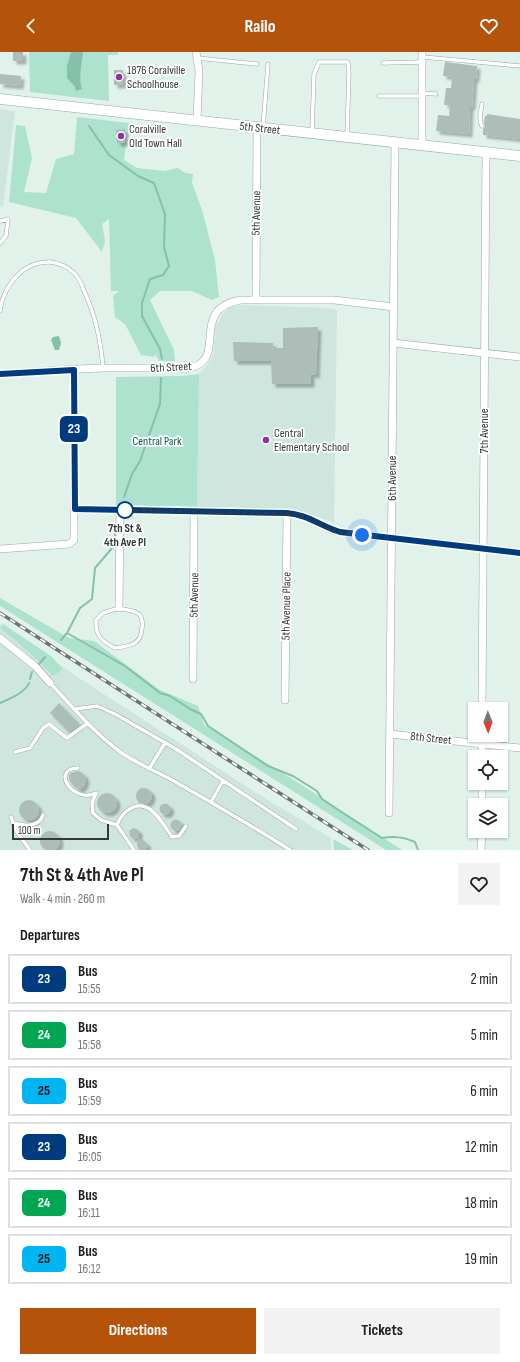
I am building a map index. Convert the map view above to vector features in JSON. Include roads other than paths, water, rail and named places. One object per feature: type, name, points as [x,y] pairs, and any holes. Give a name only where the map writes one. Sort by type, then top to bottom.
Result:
[{"type":"street","points":[[196,55],[199,76],[197,120]]},
{"type":"street","points":[[422,57],[422,146]]},
{"type":"street","name":"5th Street","points":[[0,99],[520,156]]},
{"type":"street","name":"5th Avenue","points":[[256,299],[260,128]]},
{"type":"street","name":"6th Avenue","points":[[389,813],[395,143]]},
{"type":"street","name":"7th Avenue","points":[[482,702],[486,153]]},
{"type":"street","name":"6th Street","points":[[0,374],[103,368],[183,368],[197,366],[202,363],[208,354],[211,325],[217,313],[226,304],[233,301],[256,299],[334,300],[394,307]]},
{"type":"street","points":[[393,343],[520,357]]},
{"type":"street","points":[[0,549],[69,544],[74,540],[74,370]]},
{"type":"street","points":[[75,509],[287,513],[307,517],[331,530],[340,532],[520,553]]},
{"type":"street","points":[[119,608],[120,510]]},
{"type":"street","name":"5th Avenue","points":[[193,679],[194,511]]},
{"type":"street","name":"5th Avenue Place","points":[[285,700],[287,513]]},
{"type":"street","points":[[0,638],[35,666],[50,683]]},
{"type":"street","name":"8th Street","points":[[390,734],[520,748]]},
{"type":"street","points":[[482,744],[482,750]]},
{"type":"street","points":[[481,850],[482,838]]},
{"type":"lane","points":[[196,55],[257,64]]},
{"type":"lane","points":[[383,63],[422,57],[520,66]]},
{"type":"lane","points":[[312,134],[314,74],[319,62],[348,62],[350,74],[346,137]]},
{"type":"lane","points":[[260,128],[268,64]]},
{"type":"lane","points":[[379,96],[436,94]]},
{"type":"lane","points":[[482,104],[480,123],[482,126]]},
{"type":"lane","points":[[0,222],[8,219],[6,236],[0,243]]},
{"type":"lane","points":[[0,311],[5,294],[12,281],[28,267],[36,263],[46,262],[62,264],[75,274],[88,300],[98,334],[103,368]]},
{"type":"lane","points":[[119,608],[139,615],[142,619],[142,625],[139,640],[135,643],[115,648],[99,637],[96,630],[96,620],[103,612],[119,608]]},
{"type":"lane","points":[[50,683],[88,723],[119,751],[256,828],[290,850]]},
{"type":"lane","points":[[74,709],[98,706],[115,714],[165,743],[296,829]]},
{"type":"lane","points":[[15,752],[30,748],[43,728],[48,724],[67,738],[88,723]]},
{"type":"lane","points":[[150,769],[165,743]]},
{"type":"lane","points":[[78,768],[71,769],[65,776],[65,781],[68,787],[74,792],[81,794],[96,794],[92,803],[93,813],[101,820],[117,825],[134,850]]},
{"type":"lane","points":[[210,802],[223,781]]},
{"type":"lane","points":[[117,825],[124,812],[132,806],[143,806],[151,810],[172,837],[179,836],[186,826]]},
{"type":"lane","points":[[13,823],[29,826],[36,823],[42,818],[43,815]]},
{"type":"lane","points":[[11,817],[17,832],[30,850]]},
{"type":"waterway","points":[[89,126],[109,155],[138,176],[154,183],[165,214],[164,247],[169,266],[163,275],[150,279],[142,303],[142,316],[160,349],[162,359]]},
{"type":"waterway","points":[[124,497],[132,474],[140,461],[160,404],[161,378]]},
{"type":"waterway","points":[[61,640],[67,633],[80,608],[92,599],[95,568],[113,547],[117,522]]},
{"type":"waterway","points":[[67,633],[125,666],[160,693],[170,696],[201,714],[208,726],[268,766],[293,776],[317,791],[322,799],[382,838],[399,837],[411,840],[415,842],[418,850]]},
{"type":"waterway","points":[[39,664],[45,657]]},
{"type":"waterway","points":[[30,679],[32,672]]},
{"type":"waterway","points":[[0,703],[20,693],[29,683]]},
{"type":"railway","points":[[0,613],[368,850]]},
{"type":"place","name":"1876 Coralville Schoolhouse","points":[[119,77]]},
{"type":"place","name":"Coralville Old Town Hall","points":[[121,136]]},
{"type":"place","name":"Central Elementary School","points":[[266,440]]},
{"type":"place","name":"7th St & 4th Ave Pl","points":[[125,510]]},
{"type":"park label","name":"Central Park","points":[[157,441]]}]
